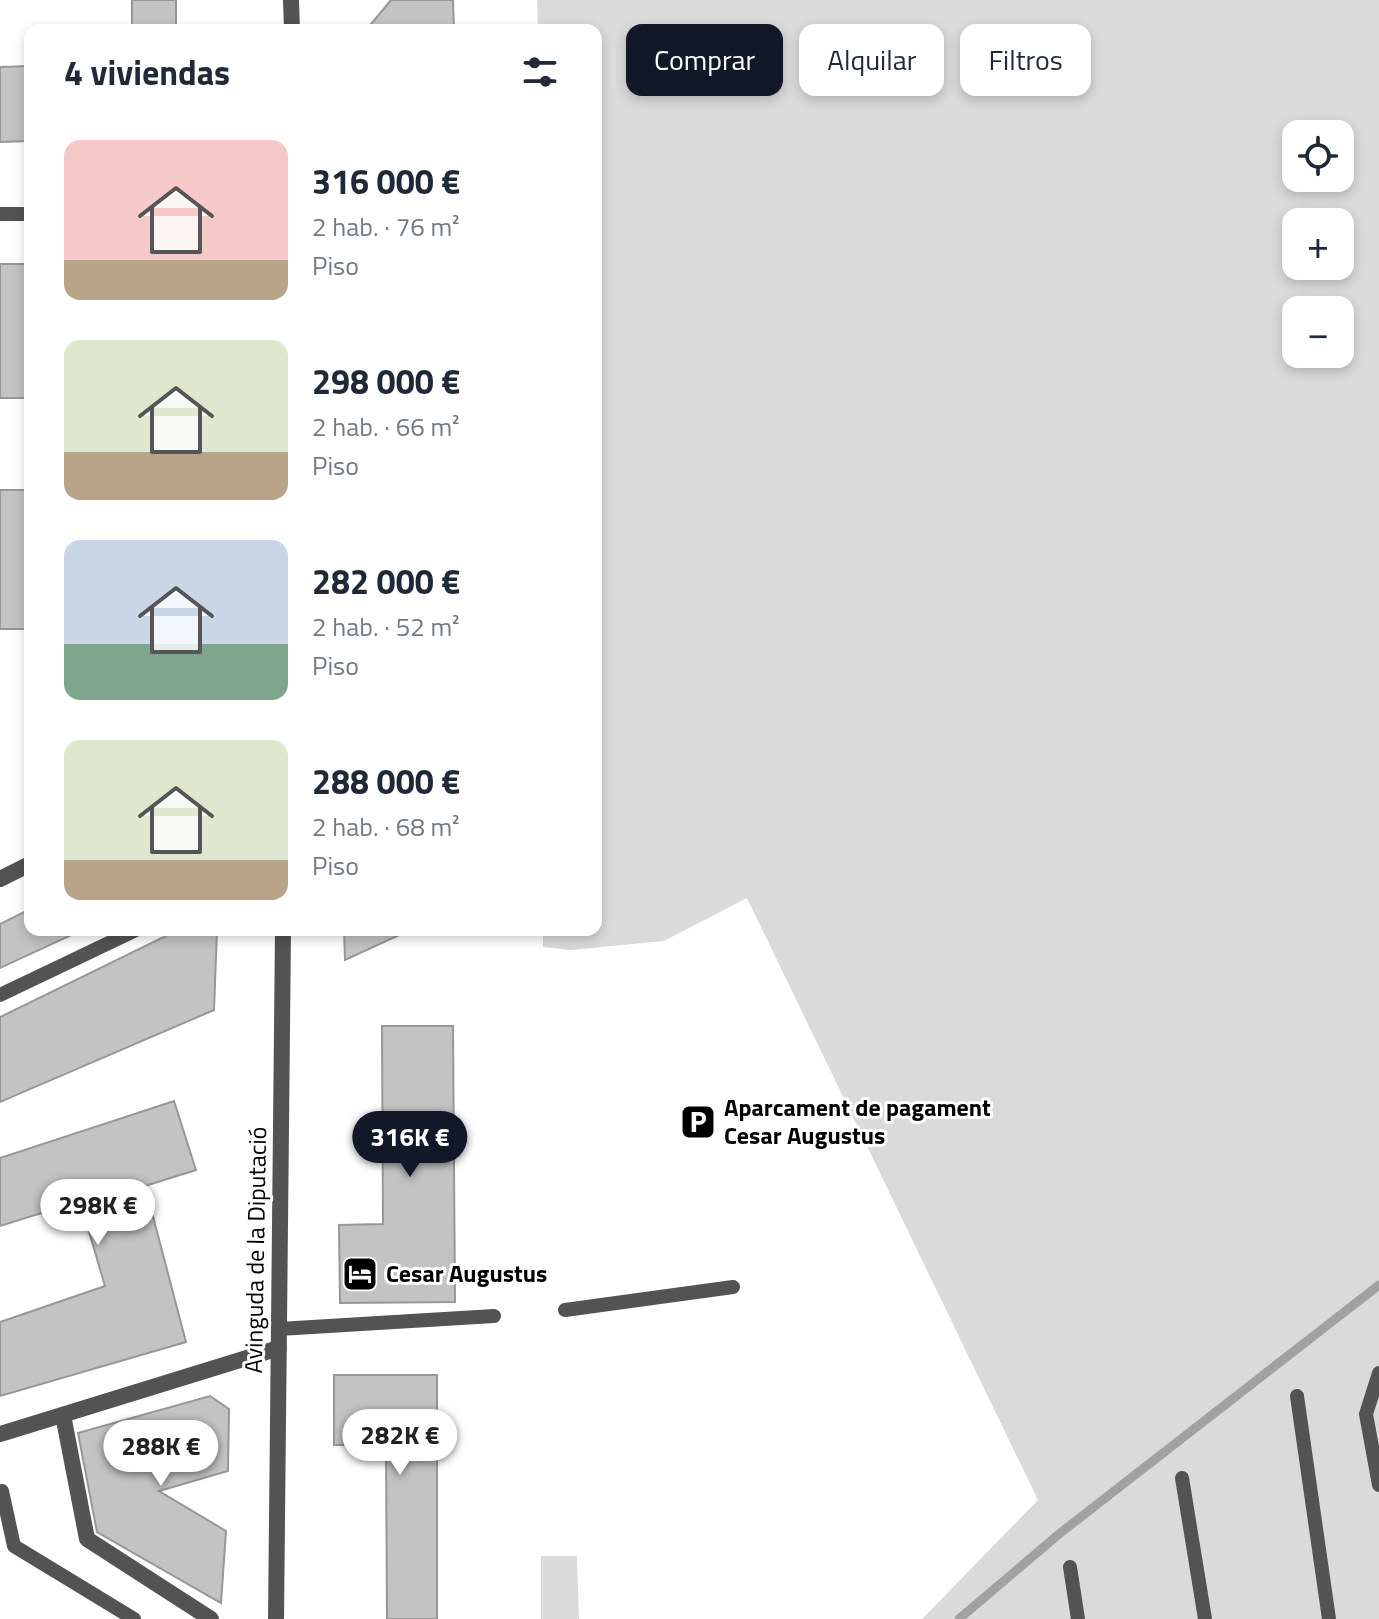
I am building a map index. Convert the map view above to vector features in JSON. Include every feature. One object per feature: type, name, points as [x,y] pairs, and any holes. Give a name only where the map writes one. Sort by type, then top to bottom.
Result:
[{"type":"street","points":[[291,0],[292,24]]},
{"type":"street","points":[[0,879],[24,867]]},
{"type":"street","name":"Avinguda de la Diputació","points":[[276,1619],[283,936]]},
{"type":"street","points":[[0,1434],[279,1348]]},
{"type":"street","points":[[63,1415],[87,1539],[211,1619]]},
{"type":"lane","points":[[0,214],[24,214]]},
{"type":"lane","points":[[0,995],[123,936]]},
{"type":"lane","points":[[565,1310],[733,1287]]},
{"type":"lane","points":[[279,1329],[494,1316]]},
{"type":"lane","points":[[1379,1373],[1366,1414],[1379,1485]]},
{"type":"lane","points":[[1297,1396],[1329,1619]]},
{"type":"lane","points":[[1182,1478],[1205,1619]]},
{"type":"lane","points":[[2,1491],[14,1546],[134,1619]]},
{"type":"lane","points":[[1070,1567],[1078,1619]]},
{"type":"shaded area","points":[[537,0],[1379,0],[1379,1619],[922,1619],[1038,1500],[747,898],[664,941],[570,950],[543,947],[543,936],[602,936],[602,24],[538,24]]},
{"type":"shaded area","points":[[541,1556],[577,1556],[579,1619],[541,1619]]},
{"type":"building","points":[[132,0],[176,0],[176,24],[132,24]]},
{"type":"building","points":[[391,0],[453,0],[454,24],[371,24]]},
{"type":"building","points":[[24,66],[24,141],[0,142],[0,67]]},
{"type":"building","points":[[0,264],[24,264],[24,398],[0,398]]},
{"type":"building","points":[[0,490],[24,490],[24,629],[0,629]]},
{"type":"building","points":[[24,912],[24,936],[69,936],[0,968],[0,924]]},
{"type":"building","points":[[166,936],[217,936],[214,1010],[0,1102],[0,1017]]},
{"type":"building","points":[[344,936],[397,936],[345,960]]},
{"type":"building","points":[[382,1026],[453,1026],[455,1302],[340,1303],[339,1225],[383,1224]]},
{"type":"building","points":[[174,1101],[196,1170],[145,1186],[186,1342],[0,1396],[0,1322],[105,1286],[80,1201],[0,1226],[0,1158]]},
{"type":"building","points":[[334,1375],[437,1375],[437,1619],[387,1619],[386,1445],[334,1445]]},
{"type":"building","points":[[210,1396],[229,1409],[228,1471],[159,1491],[226,1531],[221,1603],[97,1532],[78,1433]]},
{"type":"waterway","points":[[959,1619],[1059,1534],[1379,1285]]},
{"type":"place","name":"Aparcament de pagament Cesar Augustus","points":[[698,1122]]},
{"type":"place","name":"Cesar Augustus","points":[[360,1274]]}]
